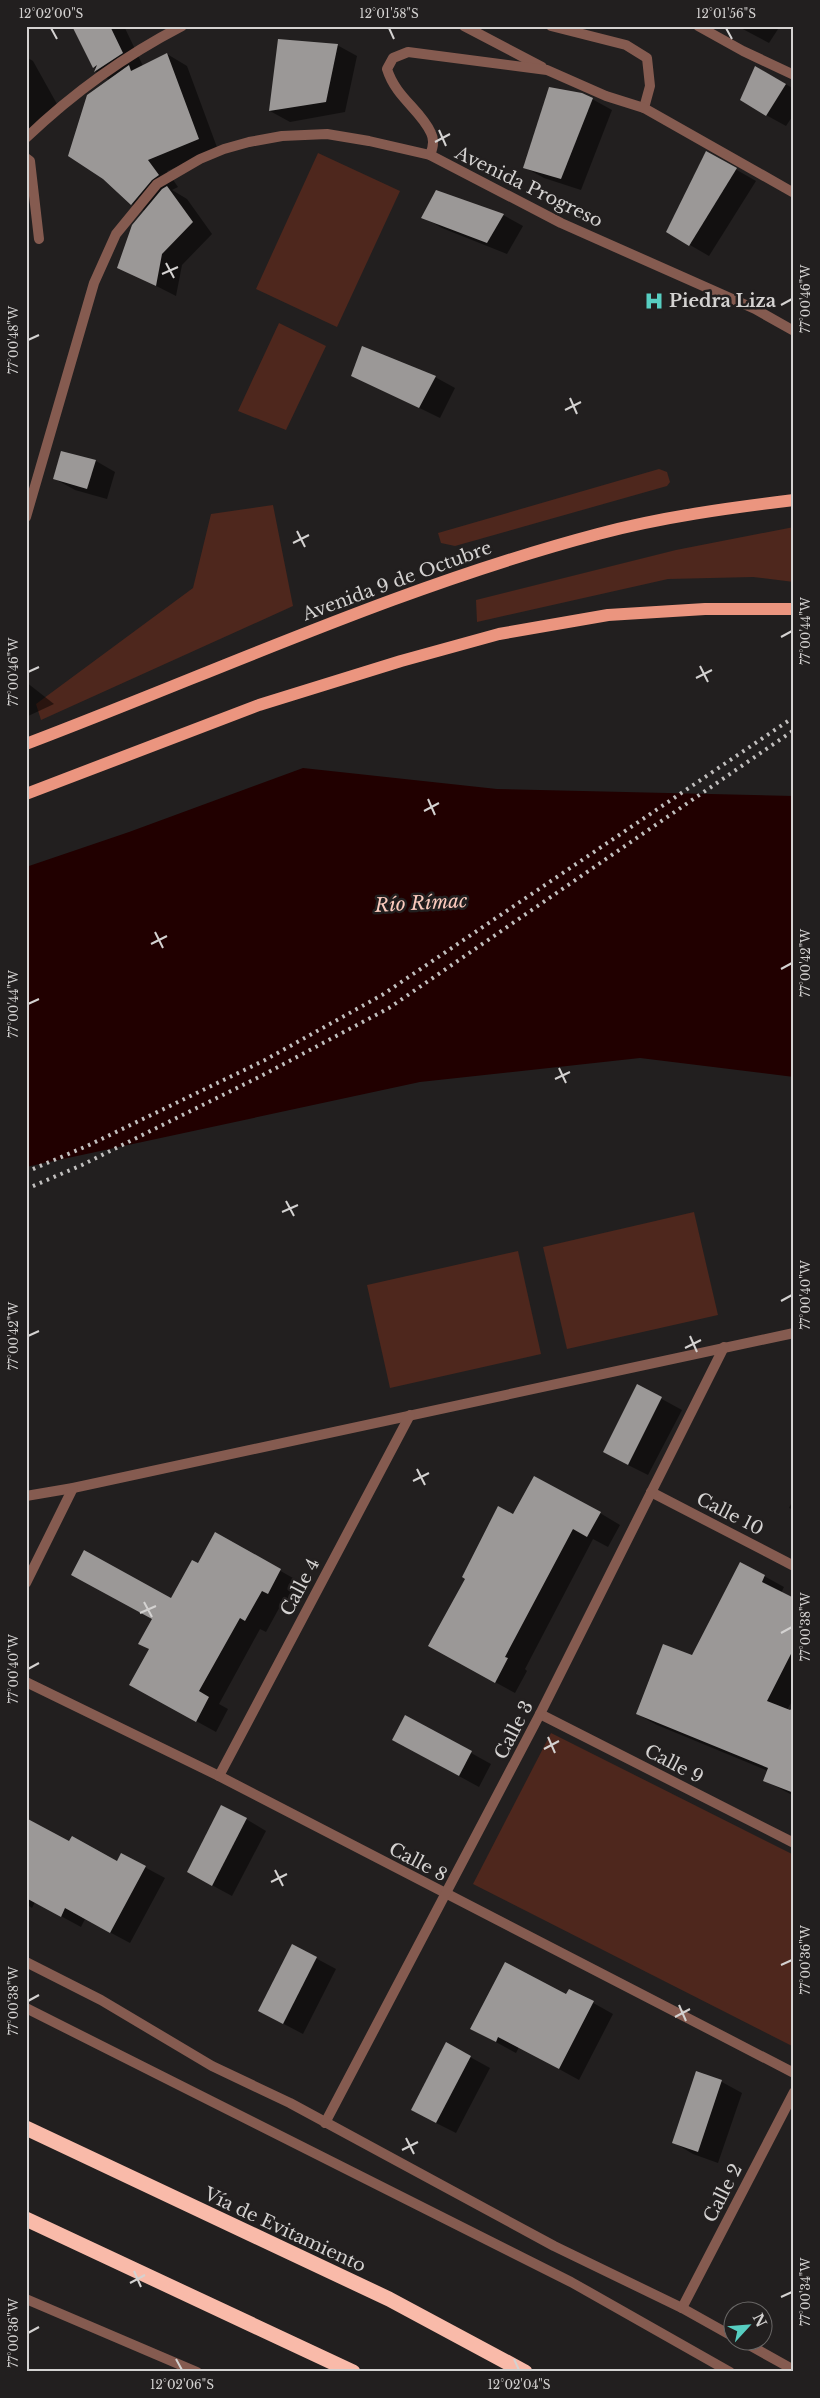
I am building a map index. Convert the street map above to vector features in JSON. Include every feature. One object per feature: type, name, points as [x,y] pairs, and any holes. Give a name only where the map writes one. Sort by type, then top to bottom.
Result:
[{"type":"highway","name":"Vía de Evitamiento","points":[[26,2128],[389,2299],[525,2372]]},
{"type":"highway","points":[[26,2219],[353,2372]]},
{"type":"main road","name":"Avenida 9 de Octubre","points":[[26,744],[234,661],[482,567],[599,533],[696,512],[794,500]]},
{"type":"main road","points":[[26,794],[259,705],[401,661],[499,634],[608,615],[706,609],[794,609]]},
{"type":"street","points":[[26,138],[51,114],[112,69],[182,26]]},
{"type":"street","points":[[464,26],[547,70],[606,96],[644,108],[794,193]]},
{"type":"street","points":[[551,26],[626,44],[648,58],[650,86],[644,108]]},
{"type":"street","points":[[698,26],[743,51],[794,75]]},
{"type":"street","points":[[430,156],[434,146],[432,134],[391,82],[387,69],[393,58],[408,52],[547,70]]},
{"type":"street","name":"Avenida Progreso","points":[[26,517],[94,283],[116,234],[157,184],[183,168],[224,149],[282,136],[327,134],[369,141],[430,156],[561,223],[755,309],[794,331]]},
{"type":"street","points":[[26,158],[30,162],[38,239]]},
{"type":"street","points":[[26,1496],[73,1488],[410,1414],[794,1333]]},
{"type":"street","name":"Calle 3","points":[[325,2123],[540,1714],[724,1347]]},
{"type":"street","name":"Calle 4","points":[[218,1776],[410,1414]]},
{"type":"street","points":[[26,1583],[73,1488]]},
{"type":"street","name":"Calle 10","points":[[652,1492],[794,1566]]},
{"type":"street","name":"Calle 8","points":[[26,1682],[218,1776],[794,2073]]},
{"type":"street","name":"Calle 9","points":[[540,1714],[794,1843]]},
{"type":"street","points":[[26,1962],[101,2000],[212,2066],[325,2123],[554,2246],[682,2308],[722,2330]]},
{"type":"street","points":[[26,2008],[571,2282],[730,2372]]},
{"type":"street","name":"Calle 2","points":[[682,2308],[794,2092]]},
{"type":"street","points":[[26,2300],[197,2372]]},
{"type":"street","points":[[758,2350],[794,2370]]},
{"type":"shaded area","points":[[318,153],[400,191],[337,327],[256,289]]},
{"type":"shaded area","points":[[279,323],[326,346],[286,430],[238,411]]},
{"type":"shaded area","points":[[659,469],[667,472],[670,482],[667,486],[455,546],[441,543],[438,533]]},
{"type":"shaded area","points":[[273,505],[293,606],[41,720],[36,704],[193,588],[211,514]]},
{"type":"shaded area","points":[[794,527],[794,582],[753,577],[668,579],[477,622],[476,600],[676,550]]},
{"type":"shaded area","points":[[694,1212],[718,1315],[567,1349],[543,1247]]},
{"type":"shaded area","points":[[518,1251],[541,1354],[390,1388],[367,1285]]},
{"type":"shaded area","points":[[551,1733],[794,1855],[794,2047],[473,1884]]},
{"type":"water","name":"Río Rímac","points":[[303,768],[497,789],[794,796],[794,1077],[640,1058],[420,1082],[26,1167],[26,867],[129,832]]},
{"type":"building","points":[[72,26],[110,26],[123,53],[94,72],[97,65],[93,68]]},
{"type":"building","points":[[278,39],[338,44],[326,102],[269,111]]},
{"type":"building","points":[[167,53],[199,139],[148,160],[159,175],[152,180],[131,205],[103,179],[68,156],[87,95],[129,65],[131,71]]},
{"type":"building","points":[[755,66],[786,84],[766,116],[740,100]]},
{"type":"building","points":[[549,87],[582,93],[593,98],[561,179],[523,168]]},
{"type":"building","points":[[706,151],[737,168],[689,246],[666,232]]},
{"type":"building","points":[[167,186],[193,222],[162,254],[156,286],[117,268],[132,225],[162,189]]},
{"type":"building","points":[[436,190],[504,214],[487,243],[421,218]]},
{"type":"building","points":[[362,346],[436,376],[419,408],[351,376]]},
{"type":"building","points":[[61,451],[96,460],[87,489],[53,479]]},
{"type":"building","points":[[637,1384],[662,1397],[628,1465],[603,1452]]},
{"type":"building","points":[[534,1476],[601,1512],[587,1537],[573,1529],[505,1657],[508,1658],[495,1683],[428,1646],[465,1579],[462,1577],[498,1506],[513,1514]]},
{"type":"building","points":[[215,1532],[281,1569],[268,1594],[262,1591],[245,1621],[240,1618],[199,1691],[209,1697],[196,1722],[129,1685],[149,1649],[138,1644],[152,1619],[71,1575],[84,1550],[171,1598],[192,1560],[198,1563]]},
{"type":"building","points":[[740,1562],[765,1575],[762,1582],[794,1598],[794,1648],[767,1701],[790,1710],[794,1707],[794,1793],[763,1781],[768,1768],[636,1714],[663,1644],[692,1655]]},
{"type":"building","points":[[405,1715],[472,1751],[459,1776],[392,1740]]},
{"type":"building","points":[[221,1805],[247,1818],[212,1886],[187,1872]]},
{"type":"building","points":[[26,1818],[69,1841],[72,1836],[117,1861],[121,1853],[146,1866],[110,1933],[65,1908],[61,1917],[26,1898]]},
{"type":"building","points":[[292,1944],[317,1957],[283,2024],[258,2011]]},
{"type":"building","points":[[505,1962],[566,1994],[569,1989],[594,2001],[559,2069],[498,2037],[496,2042],[470,2029]]},
{"type":"building","points":[[446,2042],[471,2056],[436,2123],[411,2110]]},
{"type":"building","points":[[696,2071],[722,2080],[698,2152],[672,2143]]},
{"type":"railway","points":[[26,1172],[87,1146],[265,1060],[382,995],[794,717]]},
{"type":"railway","points":[[26,1189],[82,1165],[261,1076],[389,1008],[794,730]]},
{"type":"place","name":"Piedra Liza","points":[[654,301]]}]
